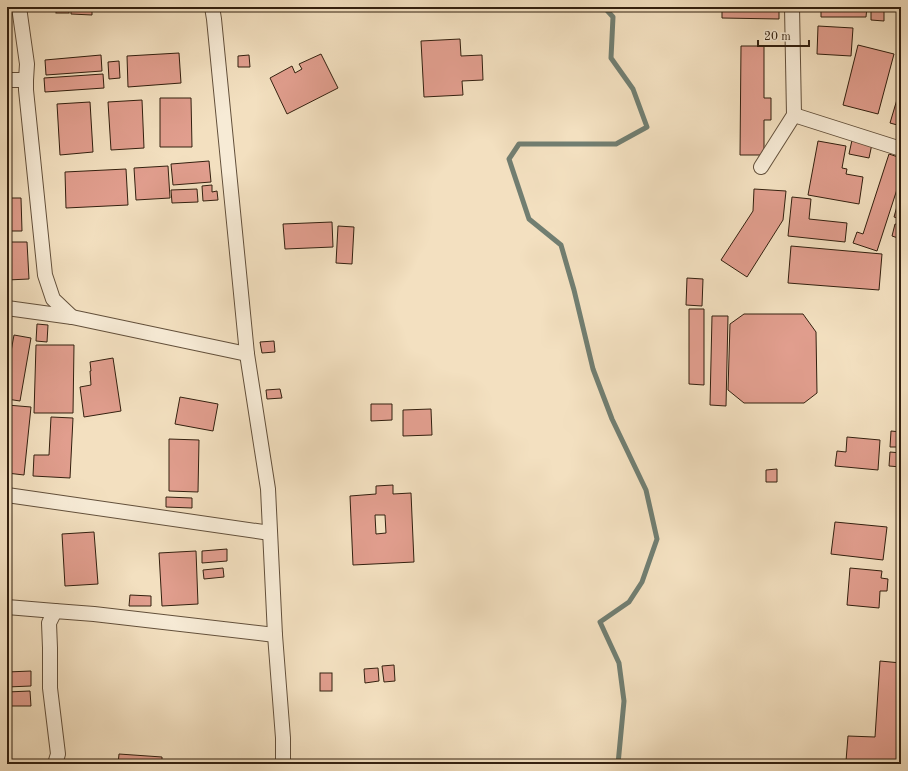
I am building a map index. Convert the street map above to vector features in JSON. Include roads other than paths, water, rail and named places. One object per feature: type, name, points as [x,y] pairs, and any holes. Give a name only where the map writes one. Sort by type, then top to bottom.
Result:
[{"type":"street","points":[[20,7],[27,64],[26,80],[45,275],[53,299],[72,317]]},
{"type":"street","points":[[212,7],[247,354],[268,489],[275,635],[282,738],[282,764]]},
{"type":"street","points":[[761,167],[794,115],[792,7]]},
{"type":"street","points":[[7,80],[26,80]]},
{"type":"street","points":[[794,115],[901,149]]},
{"type":"street","points":[[7,308],[72,317],[247,354]]},
{"type":"street","points":[[7,495],[270,533]]},
{"type":"street","points":[[7,607],[94,614],[275,635]]},
{"type":"street","points":[[55,611],[49,623],[50,688],[57,761]]},
{"type":"waterway","points":[[604,7],[613,17],[611,58],[633,89],[647,127],[616,144],[519,144],[509,159],[529,219],[561,245],[574,290],[593,369],[612,419],[646,490],[657,539],[642,582],[629,602],[600,622],[619,663],[624,701],[618,764]]}]
